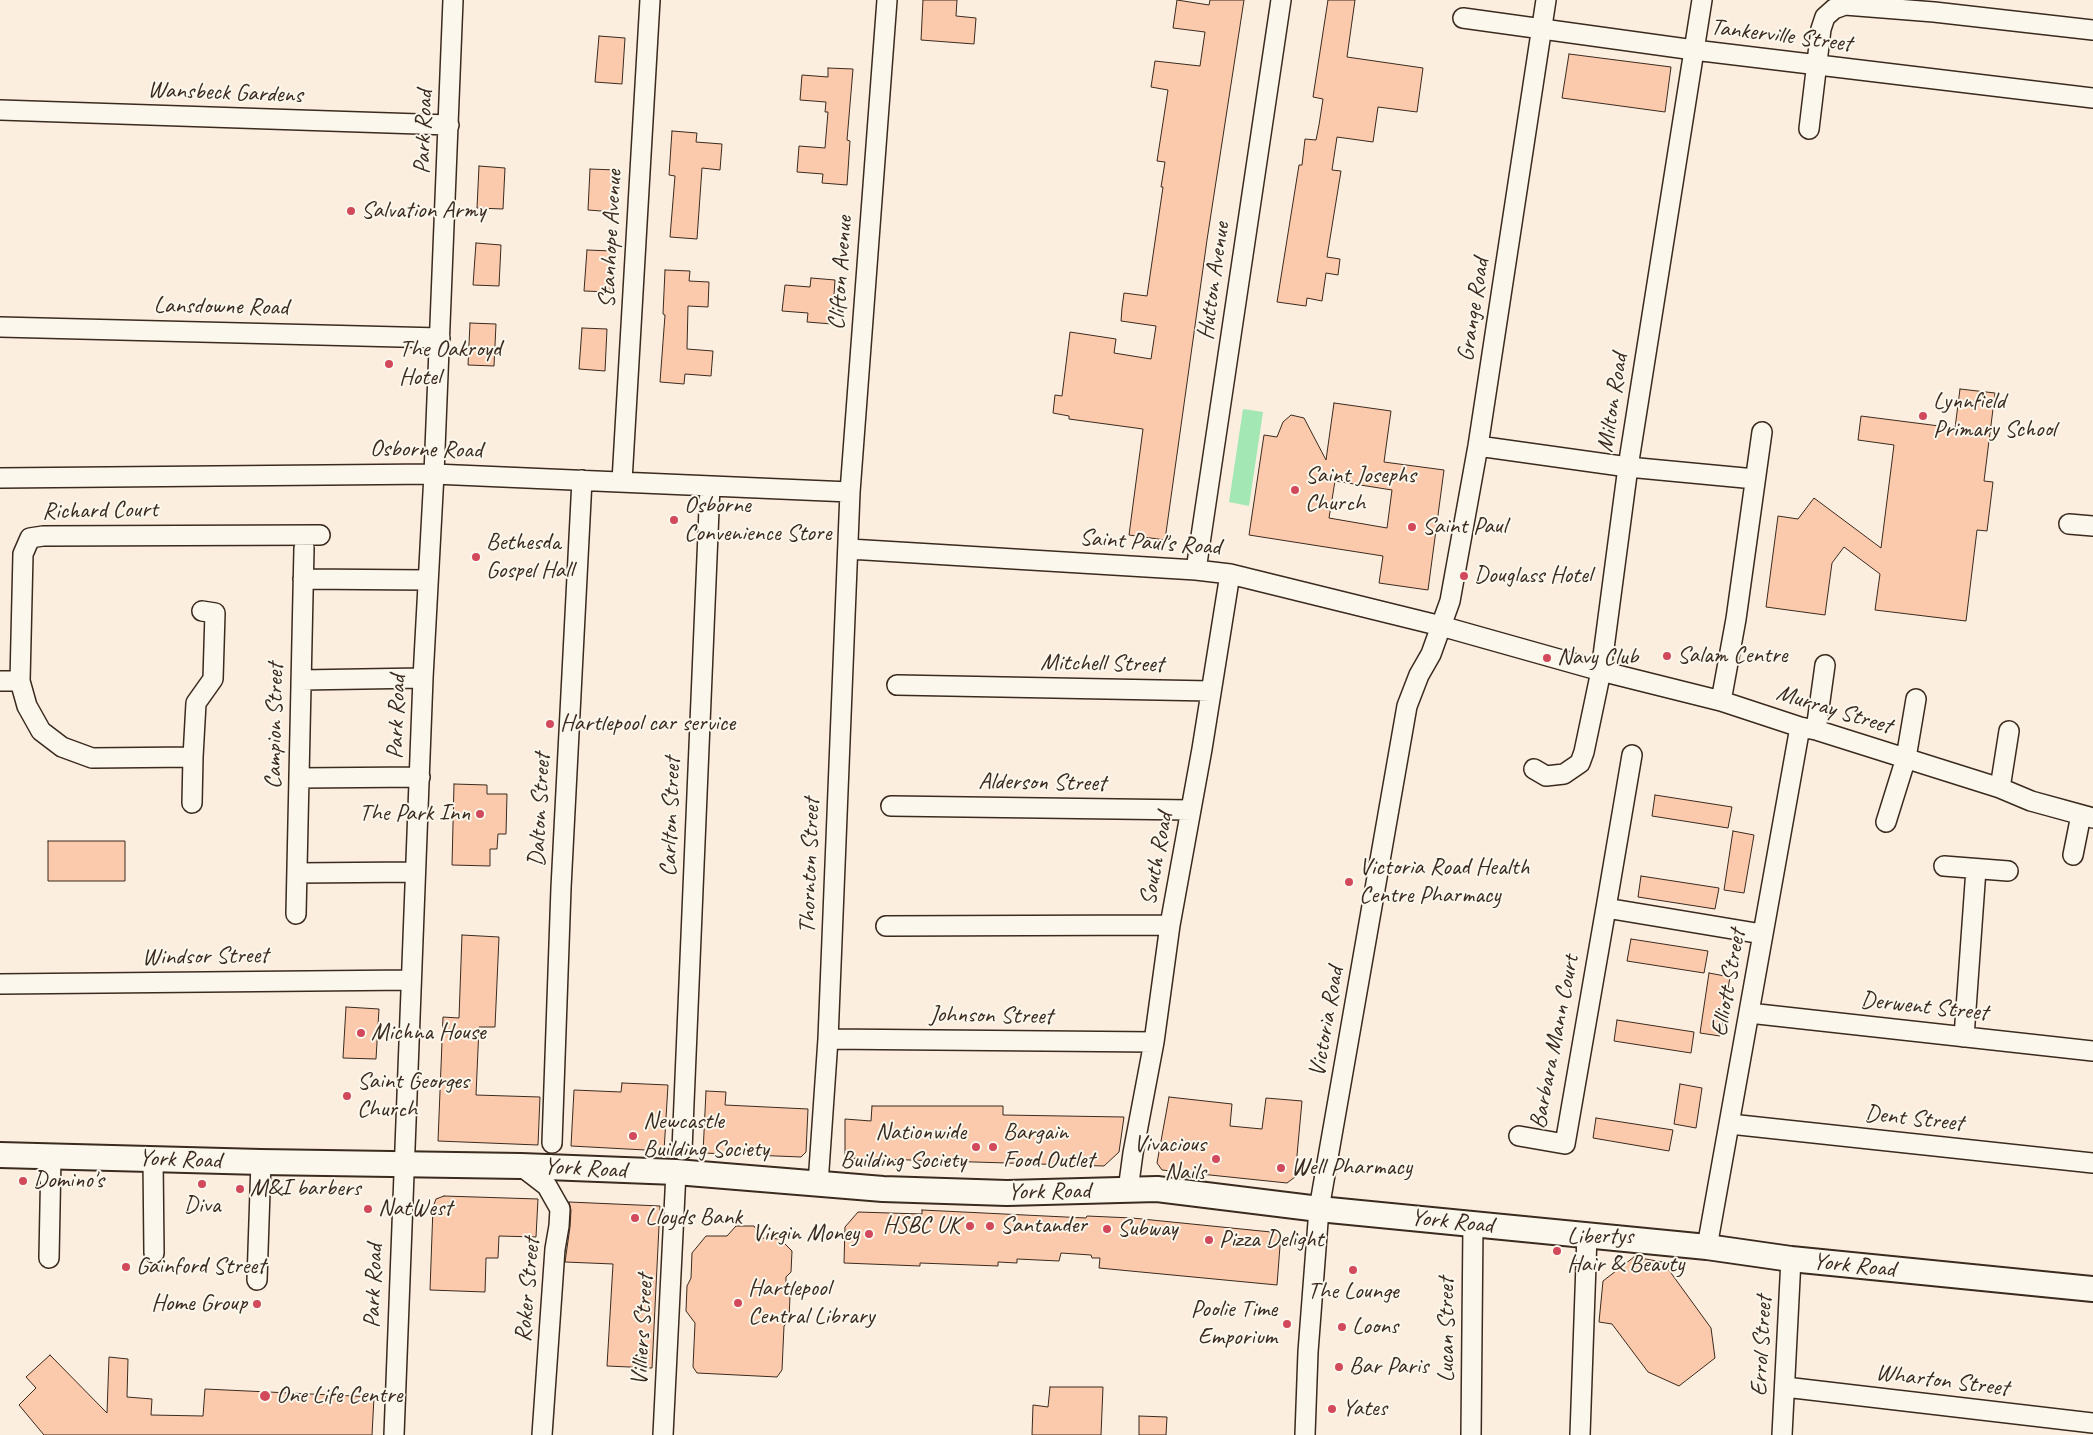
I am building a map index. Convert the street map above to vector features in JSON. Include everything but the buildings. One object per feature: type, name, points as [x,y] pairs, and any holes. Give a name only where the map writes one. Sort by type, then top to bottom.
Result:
[{"type":"main road","name":"York Road","points":[[0,1155],[521,1166],[679,1161],[818,1184],[883,1189],[1007,1193],[1157,1189],[1319,1209],[1587,1235],[1791,1259],[2093,1289]]},
{"type":"street","name":"Park Road","points":[[394,1435],[427,580],[434,474],[453,0]]},
{"type":"street","name":"Stanhope Avenue","points":[[622,481],[650,0]]},
{"type":"street","name":"Clifton Avenue","points":[[849,550],[850,492],[887,0]]},
{"type":"street","name":"Hutton Avenue","points":[[1196,570],[1281,0]]},
{"type":"street","name":"Grange Road","points":[[1441,626],[1450,601],[1478,446],[1546,0]]},
{"type":"street","name":"Milton Road","points":[[1534,769],[1546,776],[1564,774],[1580,763],[1584,752],[1600,671],[1628,467],[1702,0]]},
{"type":"street","points":[[1809,129],[1821,29],[1826,17],[1834,10],[1845,5],[1909,5],[2093,30]]},
{"type":"street","name":"Tankerville Street","points":[[1464,18],[1694,50],[2093,98]]},
{"type":"street","name":"Wansbeck Gardens","points":[[0,110],[449,125]]},
{"type":"street","name":"Lansdowne Road","points":[[0,327],[440,338]]},
{"type":"street","points":[[1721,701],[1736,619],[1762,432]]},
{"type":"street","points":[[1478,446],[1628,467],[1755,479]]},
{"type":"street","name":"Osborne Road","points":[[0,478],[434,474],[850,492]]},
{"type":"street","name":"Dalton Street","points":[[552,1143],[561,888],[582,480]]},
{"type":"street","name":"Carlton Street","points":[[674,1228],[679,1161],[710,486]]},
{"type":"street","points":[[2069,524],[2093,526]]},
{"type":"street","name":"Richard Court","points":[[193,757],[92,758],[62,747],[42,731],[27,706],[20,681],[23,554],[30,538],[43,536],[320,535]]},
{"type":"street","name":"Campion Street","points":[[296,914],[304,548]]},
{"type":"street","name":"Saint Paul's Road","points":[[849,550],[1196,570],[1230,574],[1441,626]]},
{"type":"street","name":"Thornton Street","points":[[818,1184],[828,1039],[849,550]]},
{"type":"street","name":"South Road","points":[[1128,1190],[1154,1042],[1170,925],[1192,810],[1230,574]]},
{"type":"street","points":[[303,579],[427,580]]},
{"type":"street","points":[[192,803],[196,703],[213,679],[215,613],[202,612]]},
{"type":"street","name":"Murray Street","points":[[1441,626],[1600,671],[1721,701],[2000,788],[2031,801],[2087,817]]},
{"type":"street","name":"Victoria Road","points":[[1305,1435],[1308,1352],[1319,1209],[1408,706],[1441,626]]},
{"type":"street","name":"Elliott Street","points":[[1707,1248],[1762,934],[1808,729],[1825,665]]},
{"type":"street","points":[[301,680],[423,678]]},
{"type":"street","points":[[0,681],[20,681]]},
{"type":"street","name":"Mitchell Street","points":[[897,685],[1211,691]]},
{"type":"street","points":[[1886,822],[1906,758],[1916,699]]},
{"type":"street","points":[[2000,788],[2009,731]]},
{"type":"street","name":"Barbara Mann Court","points":[[1519,1136],[1565,1144],[1632,755]]},
{"type":"street","points":[[299,778],[420,777]]},
{"type":"street","name":"Alderson Street","points":[[891,806],[1192,810]]},
{"type":"street","points":[[2073,854],[2087,817]]},
{"type":"street","points":[[1944,866],[2008,871]]},
{"type":"street","points":[[1964,1037],[1976,869]]},
{"type":"street","points":[[298,873],[415,872]]},
{"type":"street","points":[[1606,908],[1762,934]]},
{"type":"street","points":[[886,926],[1170,925]]},
{"type":"street","name":"Windsor Street","points":[[0,984],[411,980]]},
{"type":"street","name":"Derwent Street","points":[[1749,1013],[2093,1051]]},
{"type":"street","name":"Johnson Street","points":[[828,1039],[1154,1042]]},
{"type":"street","name":"Dent Street","points":[[1730,1124],[2093,1163]]},
{"type":"street","points":[[49,1258],[51,1156]]},
{"type":"street","points":[[153,1159],[154,1254]]},
{"type":"street","points":[[257,1280],[261,1162]]},
{"type":"street","name":"Roker Street","points":[[521,1166],[547,1186],[560,1208],[555,1249],[542,1435]]},
{"type":"street","name":"Lucan Street","points":[[1472,1435],[1473,1225]]},
{"type":"street","name":"Villiers Street","points":[[663,1435],[674,1228]]},
{"type":"street","points":[[1580,1435],[1587,1235]]},
{"type":"street","name":"Errol Street","points":[[1782,1435],[1791,1259]]},
{"type":"street","name":"Wharton Street","points":[[1785,1388],[2093,1423]]},
{"type":"green space","points":[[1243,409],[1263,412],[1249,506],[1229,502]]},
{"type":"place","name":"Salvation Army","points":[[351,211]]},
{"type":"place","name":"The Oakroyd Hotel","points":[[389,364]]},
{"type":"place","name":"Lynnfield Primary School","points":[[1923,416]]},
{"type":"place","name":"Saint Josephs Church","points":[[1295,490]]},
{"type":"place","name":"Osborne Convenience Store","points":[[674,520]]},
{"type":"place","name":"Saint Paul","points":[[1412,527]]},
{"type":"place","name":"Bethesda Gospel Hall","points":[[476,557]]},
{"type":"place","name":"Douglass Hotel","points":[[1464,576]]},
{"type":"place","name":"Salam Centre","points":[[1667,656]]},
{"type":"place","name":"Navy Club","points":[[1547,658]]},
{"type":"place","name":"Hartlepool car service","points":[[550,724]]},
{"type":"place","name":"The Park Inn","points":[[480,814]]},
{"type":"place","name":"Victoria Road Health Centre Pharmacy","points":[[1349,882]]},
{"type":"place","name":"Michna House","points":[[361,1033]]},
{"type":"place","name":"Saint Georges Church","points":[[347,1096]]},
{"type":"place","name":"Newcastle Building Society","points":[[633,1136]]},
{"type":"place","name":"Nationwide Building Society","points":[[976,1147]]},
{"type":"place","name":"Bargain Food Outlet","points":[[993,1147]]},
{"type":"place","name":"Vivacious Nails","points":[[1216,1159]]},
{"type":"place","name":"Well Pharmacy","points":[[1281,1168]]},
{"type":"place","name":"Domino's","points":[[23,1181]]},
{"type":"place","name":"Diva","points":[[202,1184]]},
{"type":"place","name":"M&I barbers","points":[[240,1189]]},
{"type":"place","name":"NatWest","points":[[368,1209]]},
{"type":"place","name":"Lloyds Bank","points":[[635,1218]]},
{"type":"place","name":"HSBC UK","points":[[970,1226]]},
{"type":"place","name":"Santander","points":[[990,1226]]},
{"type":"place","name":"Subway","points":[[1107,1229]]},
{"type":"place","name":"Virgin Money","points":[[869,1234]]},
{"type":"place","name":"Pizza Delight","points":[[1209,1240]]},
{"type":"place","name":"Libertys Hair & Beauty","points":[[1557,1251]]},
{"type":"place","name":"Gainford Street","points":[[126,1267]]},
{"type":"place","name":"The Lounge","points":[[1353,1270]]},
{"type":"place","name":"Hartlepool Central Library","points":[[738,1303]]},
{"type":"place","name":"Home Group","points":[[257,1304]]},
{"type":"place","name":"Poolie Time Emporium","points":[[1287,1324]]},
{"type":"place","name":"Loons","points":[[1342,1327]]},
{"type":"place","name":"Bar Paris","points":[[1339,1367]]},
{"type":"place","name":"One Life Centre","points":[[265,1396]]},
{"type":"place","name":"Yates","points":[[1332,1409]]}]
